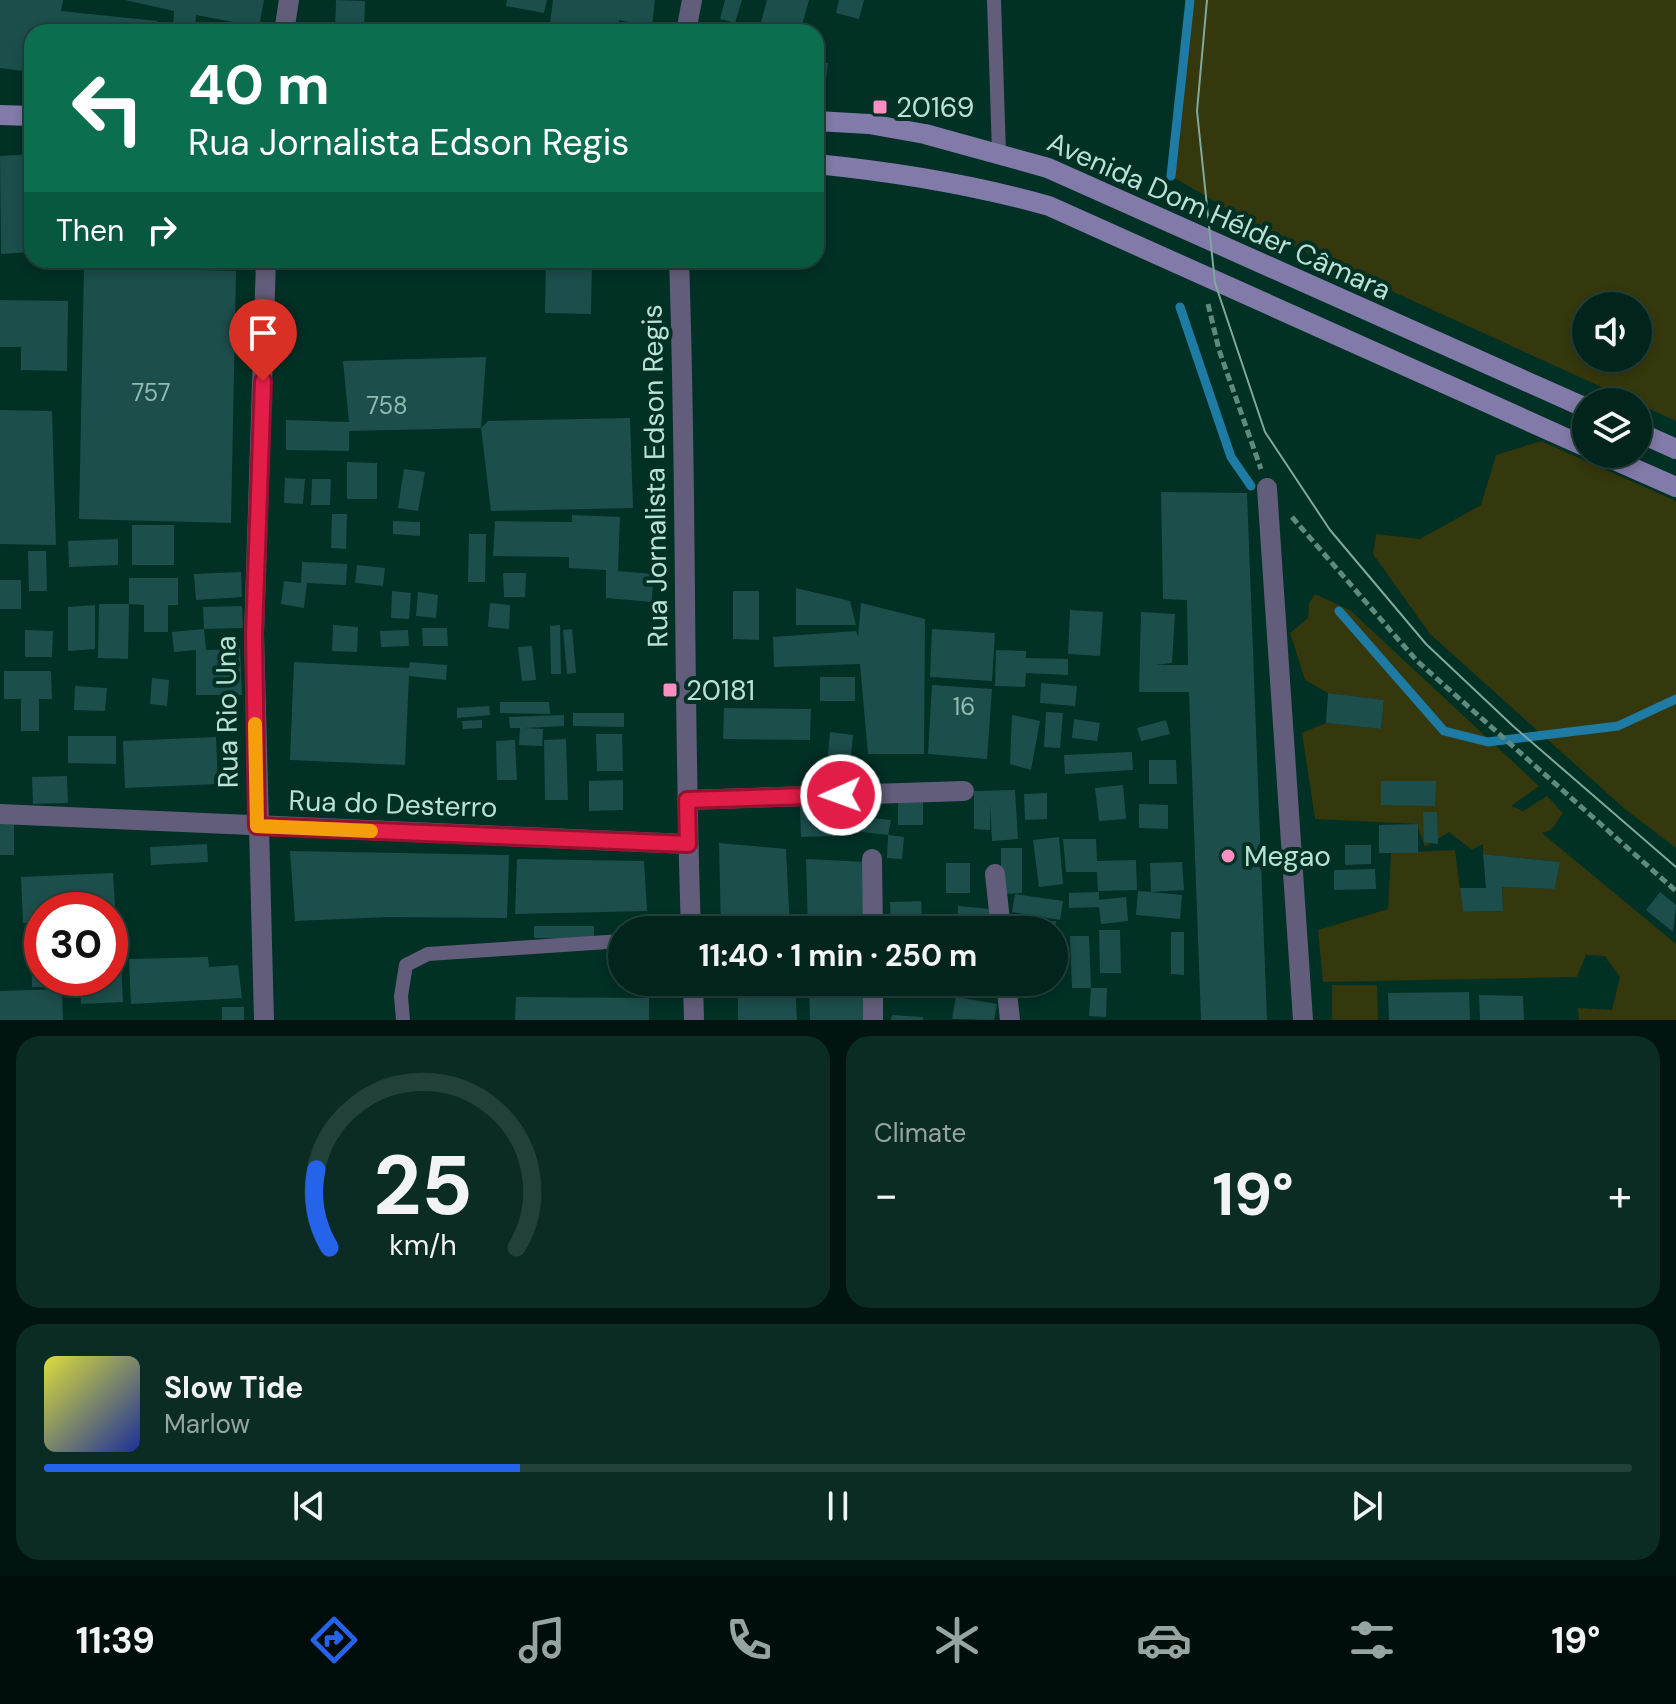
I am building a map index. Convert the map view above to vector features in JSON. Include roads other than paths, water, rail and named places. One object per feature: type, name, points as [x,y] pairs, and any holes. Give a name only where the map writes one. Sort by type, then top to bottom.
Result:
[{"type":"main road","points":[[0,115],[24,116]]},
{"type":"main road","name":"Avenida Dom Hélder Câmara","points":[[824,121],[869,124],[925,134],[1048,168],[1572,402]]},
{"type":"main road","points":[[824,165],[908,173],[987,189],[1049,206],[1572,441]]},
{"type":"main road","points":[[1652,438],[1676,449]]},
{"type":"main road","points":[[1633,468],[1676,487]]},
{"type":"street","points":[[285,24],[289,0]]},
{"type":"street","points":[[688,24],[692,0]]},
{"type":"street","name":"Rua Rio Una","points":[[264,1020],[254,634],[266,268]]},
{"type":"street","name":"Rua Jornalista Edson Regis","points":[[679,268],[686,449],[691,916]]},
{"type":"street","points":[[1267,488],[1303,1020]]},
{"type":"street","points":[[687,800],[964,791]]},
{"type":"street","name":"Rua do Desterro","points":[[0,814],[688,844]]},
{"type":"street","points":[[872,859],[873,916]]},
{"type":"street","points":[[995,874],[1000,916]]},
{"type":"street","points":[[693,996],[694,1020]]},
{"type":"street","points":[[873,996],[873,1020]]},
{"type":"street","points":[[1007,996],[1010,1020]]},
{"type":"lane","points":[[994,0],[999,153]]},
{"type":"lane","points":[[403,1020],[401,996],[406,965],[428,954],[608,942]]},
{"type":"waterway","points":[[1171,176],[1190,0]]},
{"type":"waterway","points":[[1180,307],[1231,457],[1251,486]]},
{"type":"waterway","points":[[1339,611],[1444,731],[1488,742],[1618,726],[1676,699]]},
{"type":"tram line","points":[[1207,0],[1197,111],[1215,283],[1265,432],[1330,530],[1426,644],[1513,726],[1676,867]]},
{"type":"place","name":"20169","points":[[880,107]]},
{"type":"place","name":"20181","points":[[670,690]]},
{"type":"place","name":"Megao","points":[[1228,856]]}]
